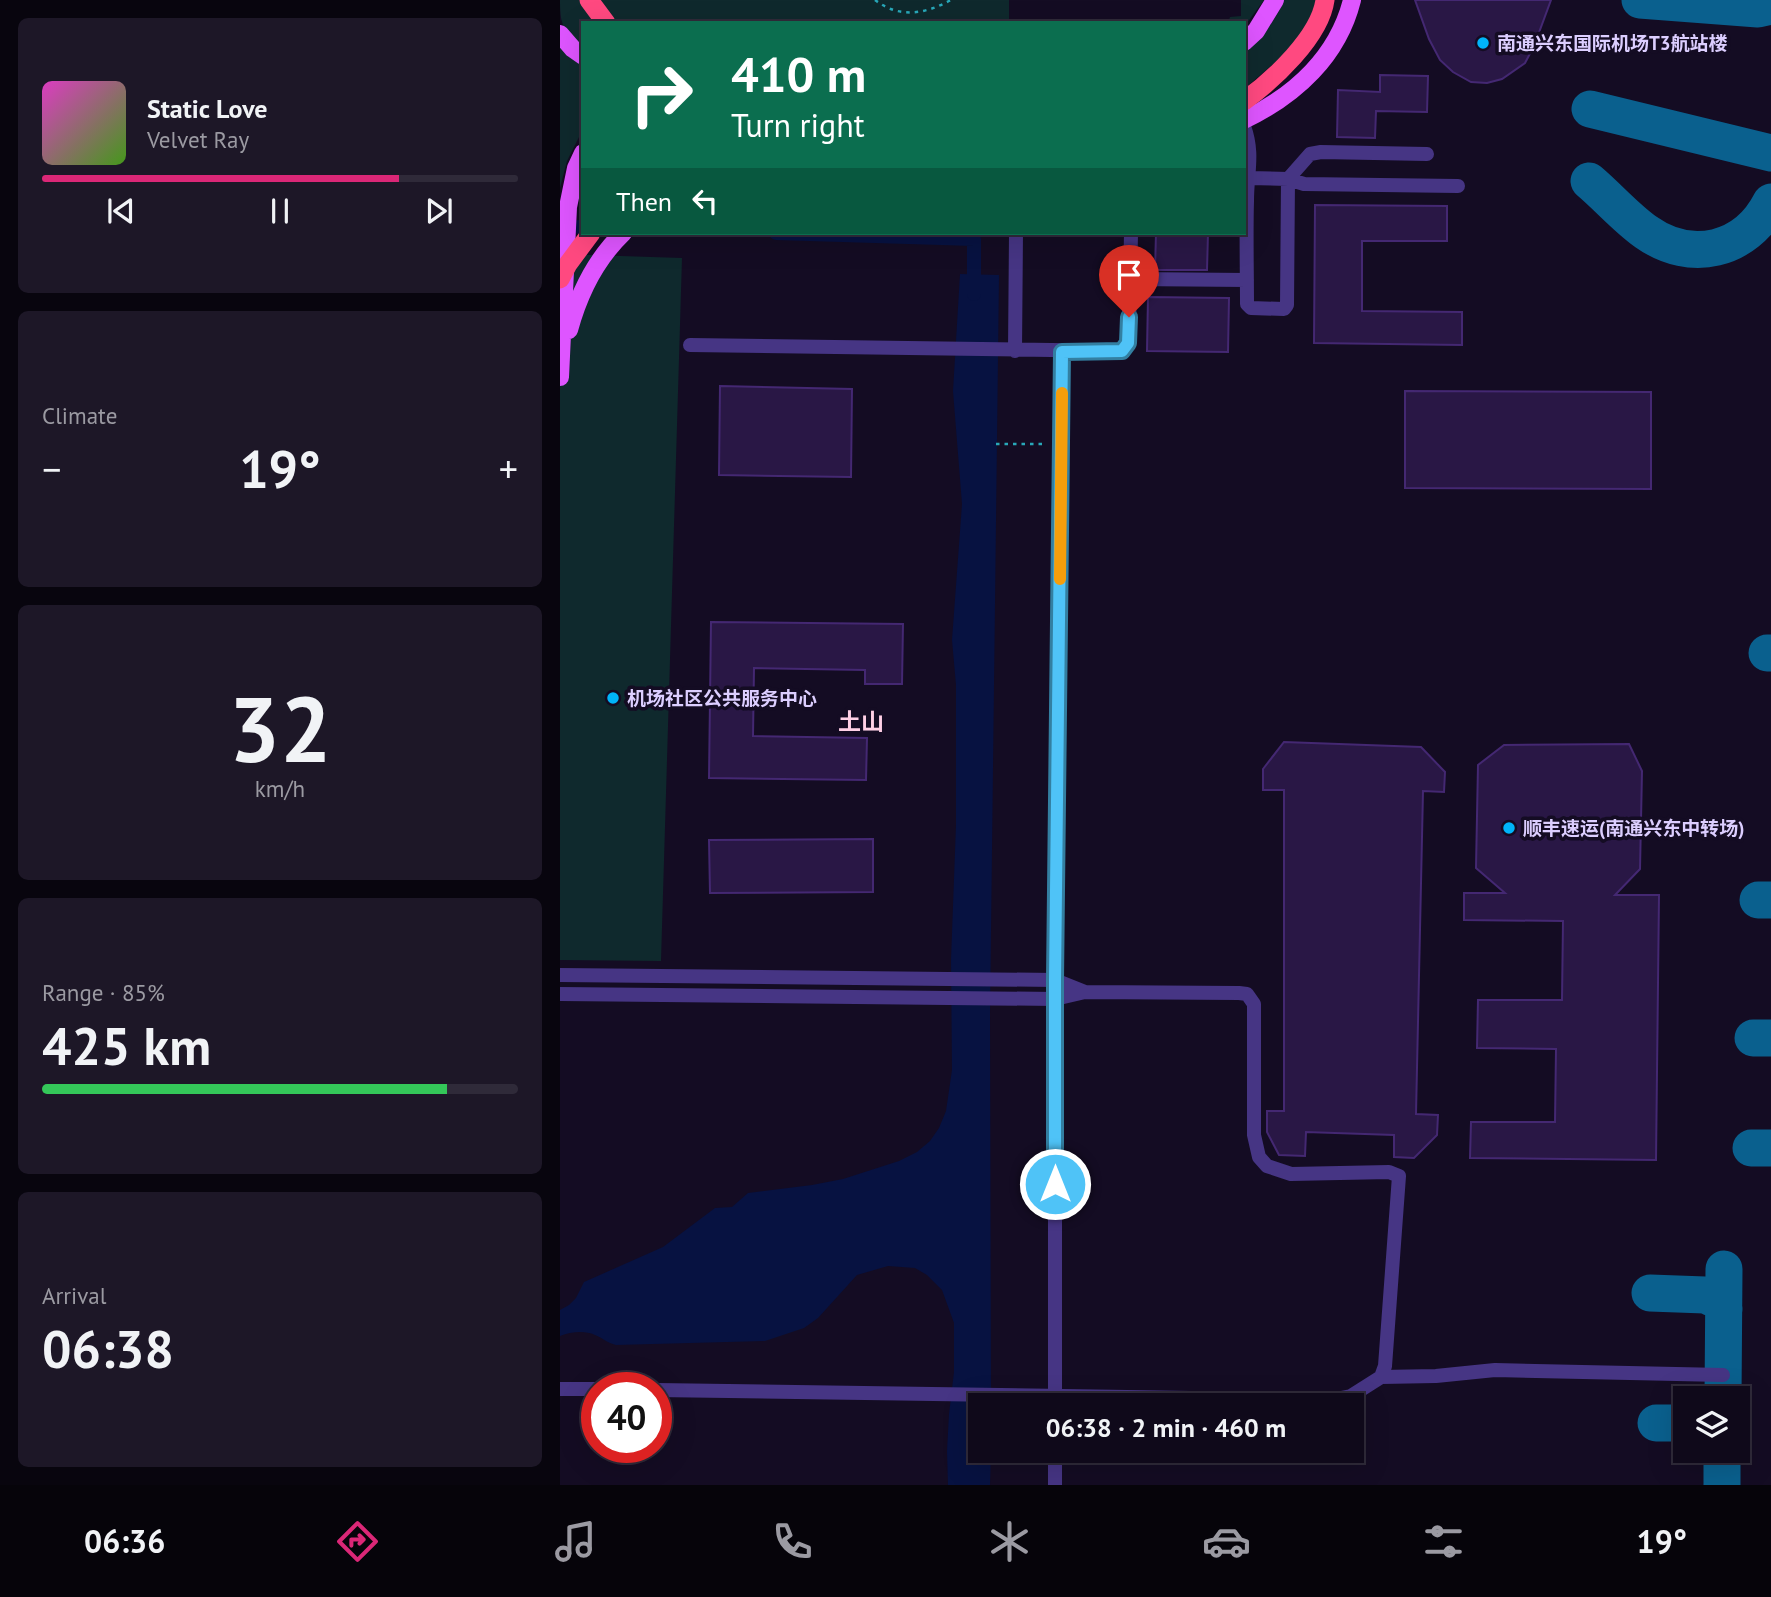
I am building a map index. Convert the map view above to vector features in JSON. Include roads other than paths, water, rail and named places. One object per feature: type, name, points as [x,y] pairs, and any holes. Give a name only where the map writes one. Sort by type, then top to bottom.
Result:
[{"type":"highway","points":[[589,0],[605,21]]},
{"type":"highway","points":[[1246,99],[1261,88],[1310,35],[1326,3]]},
{"type":"highway","points":[[1246,82],[1288,61]]},
{"type":"highway","points":[[560,279],[590,235]]},
{"type":"main road","points":[[1246,40],[1256,31],[1275,0]]},
{"type":"main road","points":[[1246,119],[1265,110],[1295,89],[1324,60],[1346,24],[1352,0]]},
{"type":"main road","points":[[560,34],[581,55]]},
{"type":"main road","points":[[560,377],[568,207],[581,157]]},
{"type":"main road","points":[[561,357],[585,284],[606,249],[621,235]]},
{"type":"street","points":[[1246,131],[1250,141],[1247,304],[1251,308],[1284,309],[1287,305],[1288,179],[1310,154],[1427,154]]},
{"type":"street","points":[[1249,178],[1288,179],[1304,184],[1458,186]]},
{"type":"street","points":[[1009,351],[1016,235]]},
{"type":"street","points":[[690,345],[1115,352],[1126,348],[1129,337],[1131,235]]},
{"type":"street","points":[[1130,279],[1247,280]]},
{"type":"street","points":[[1056,1393],[1055,980],[1062,352]]},
{"type":"street","points":[[560,975],[1055,980],[1085,992]]},
{"type":"street","points":[[560,994],[1055,999],[1085,992],[1247,994],[1255,1009],[1254,1135],[1259,1157],[1267,1166],[1291,1174],[1389,1172],[1399,1177],[1386,1350],[1381,1377]]},
{"type":"street","points":[[1356,1393],[1381,1377],[1436,1376],[1495,1370],[1723,1375]]},
{"type":"street","points":[[560,1389],[581,1389]]},
{"type":"street","points":[[672,1390],[968,1393]]},
{"type":"street","points":[[1055,1463],[1055,1485]]},
{"type":"waterway","points":[[842,235],[974,239],[974,294]]},
{"type":"place","name":"南通兴东国际机场T3航站楼","points":[[1483,43]]},
{"type":"place","name":"机场社区公共服务中心","points":[[613,698]]},
{"type":"place","name":"顺丰速运(南通兴东中转场)","points":[[1509,828]]},
{"type":"district","name":"土山","points":[[861,721]]}]
